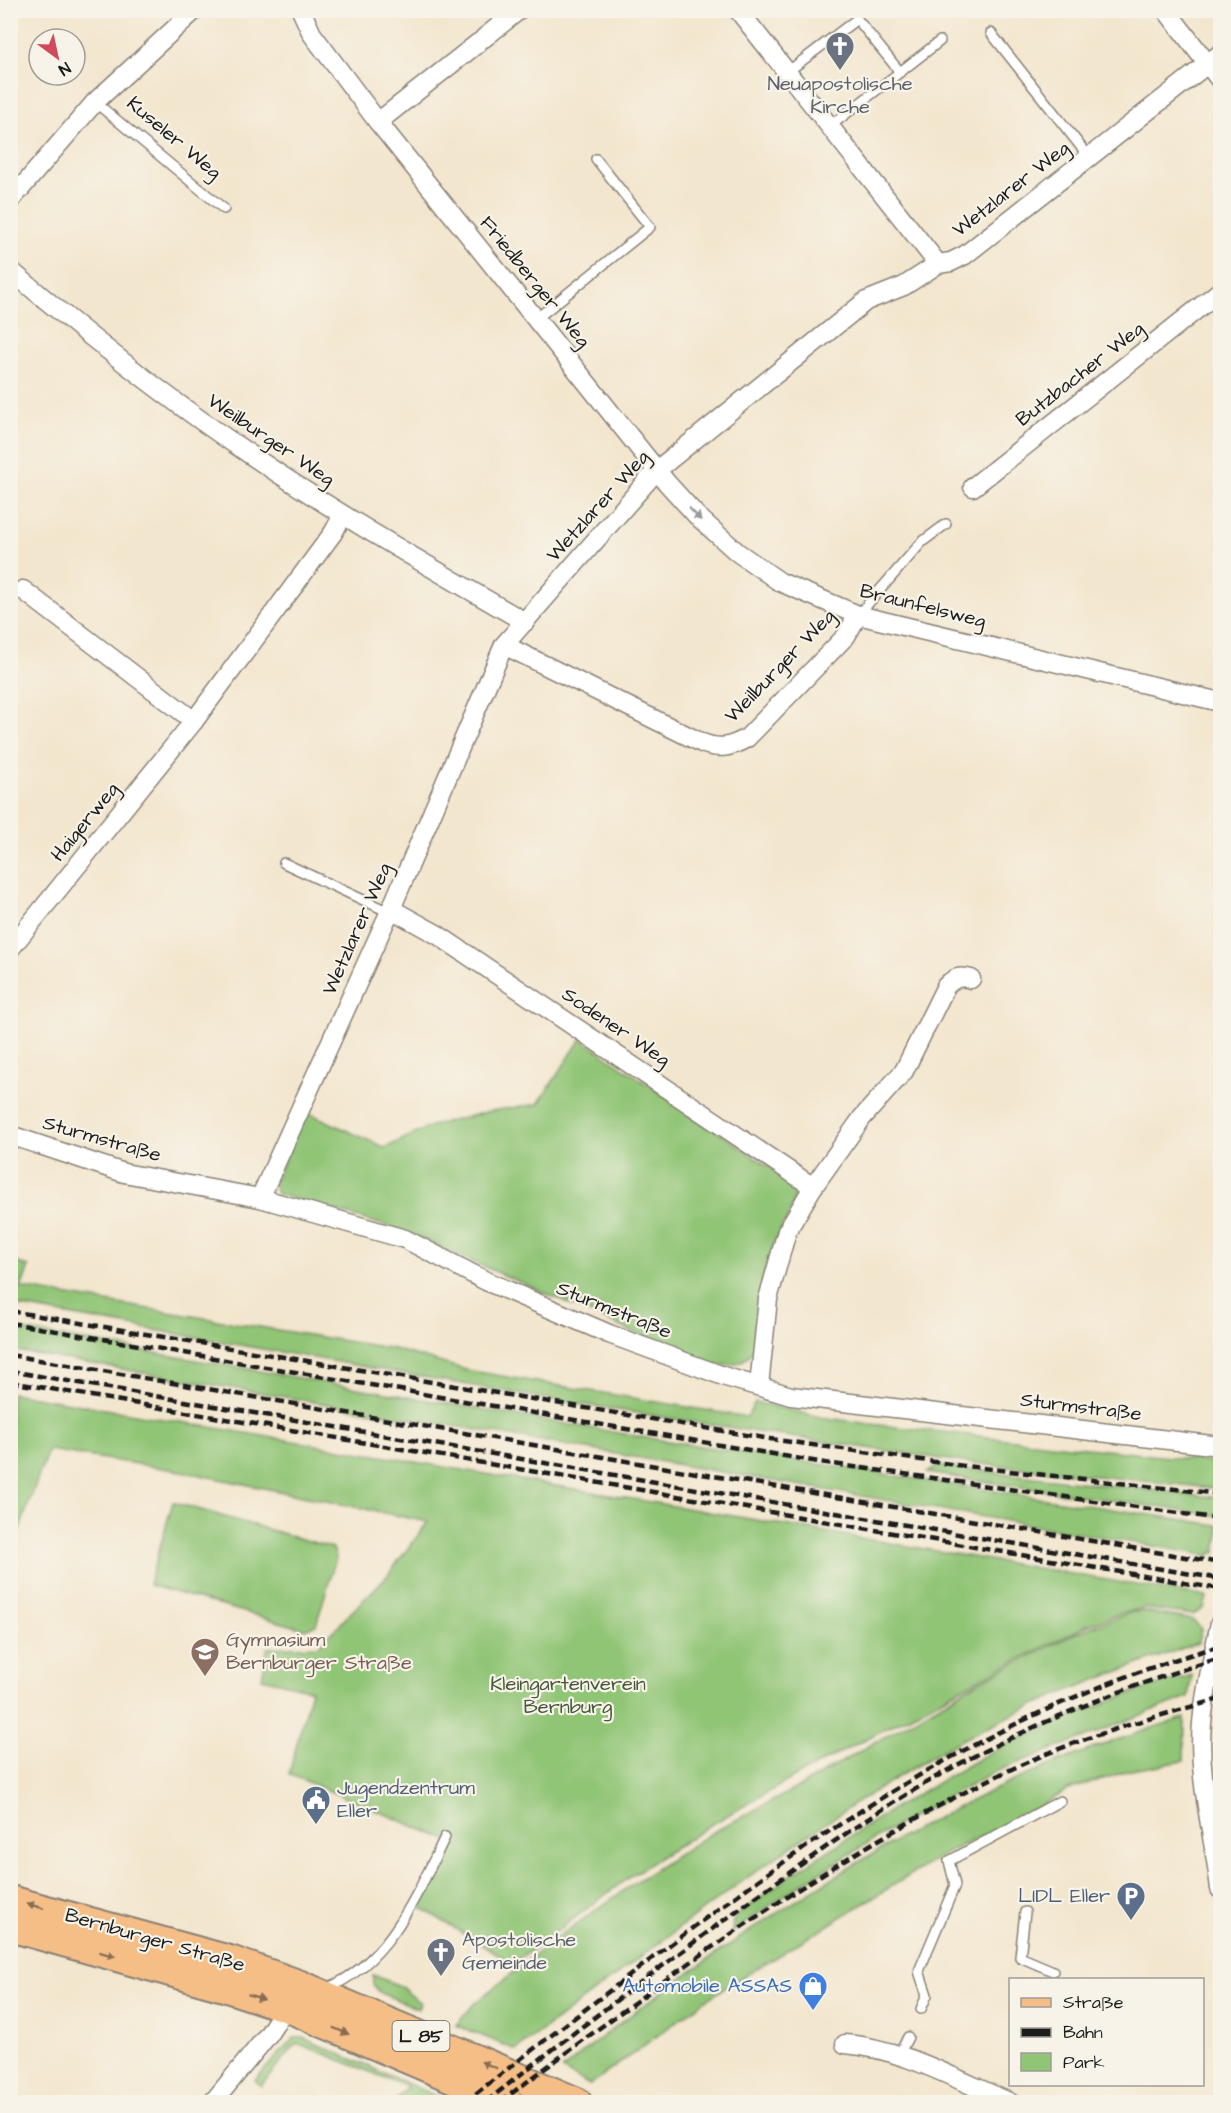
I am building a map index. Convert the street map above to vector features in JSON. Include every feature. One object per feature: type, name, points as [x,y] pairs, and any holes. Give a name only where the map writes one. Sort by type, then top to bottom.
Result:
[{"type":"main road","name":"Bernburger Straße","points":[[10,1900],[233,1961],[301,1994]]},
{"type":"main road","name":"Bernburger Straße","points":[[10,1928],[225,1987],[301,1994]]},
{"type":"main road","name":"L 85","points":[[301,1994],[508,2103]]},
{"type":"main road","name":"L 85","points":[[301,1994],[577,2103]]},
{"type":"street","name":"Kuseler Weg","points":[[10,201],[95,102],[195,10]]},
{"type":"street","name":"Friedberger Weg","points":[[301,10],[312,34],[378,122],[657,470]]},
{"type":"street","points":[[378,122],[519,10]]},
{"type":"street","points":[[738,10],[938,264]]},
{"type":"street","points":[[1166,10],[1214,59],[1221,80]]},
{"type":"street","name":"Wetzlarer Weg","points":[[261,1198],[390,911],[504,645],[657,470],[866,301],[895,291],[938,264],[951,262],[965,255],[1214,59]]},
{"type":"street","name":"Weilburger Weg","points":[[10,270],[146,382],[244,451],[343,515],[525,622]]},
{"type":"street","name":"Butzbacher Weg","points":[[973,487],[1219,296]]},
{"type":"street","name":"Braunfelsweg","points":[[657,470],[697,516],[737,552],[780,582],[858,615],[1221,702]]},
{"type":"street","name":"Haigerweg","points":[[10,949],[194,721],[333,533],[343,515]]},
{"type":"street","points":[[22,590],[194,721]]},
{"type":"street","name":"Weilburger Weg","points":[[504,645],[702,743],[714,747],[732,746],[747,738],[846,636],[858,615]]},
{"type":"street","name":"Sodener Weg","points":[[390,911],[438,935],[813,1187]]},
{"type":"street","points":[[759,1386],[768,1299],[788,1231],[813,1187],[862,1118],[904,1071],[946,986],[961,976],[971,979]]},
{"type":"street","name":"Sturmstraße","points":[[10,1135],[124,1173],[261,1198],[405,1239],[486,1281],[609,1334],[726,1377],[791,1396],[1221,1446]]},
{"type":"street","points":[[1221,1623],[1209,1673],[1202,1725],[1206,1792],[1221,1889]]},
{"type":"street","points":[[213,2103],[301,1994]]},
{"type":"street","points":[[845,2044],[871,2045],[899,2055],[1009,2103]]},
{"type":"lane","points":[[786,73],[857,19],[900,72]]},
{"type":"lane","points":[[991,33],[1089,157]]},
{"type":"lane","points":[[829,127],[940,41]]},
{"type":"lane","name":"Kuseler Weg","points":[[95,102],[224,209]]},
{"type":"lane","points":[[536,318],[650,227],[596,159]]},
{"type":"lane","points":[[858,615],[922,542],[946,524]]},
{"type":"lane","points":[[284,863],[390,911]]},
{"type":"lane","points":[[921,2008],[927,1995],[919,1971],[955,1885],[950,1861],[1060,1801]]},
{"type":"lane","points":[[301,1994],[361,1970],[404,1919],[446,1837]]},
{"type":"lane","points":[[1026,1912],[1020,1957],[1053,1971]]},
{"type":"lane","points":[[899,2055],[908,2037]]},
{"type":"green space","points":[[581,1039],[793,1183],[795,1191],[792,1207],[773,1246],[765,1271],[753,1350],[749,1356],[738,1363],[718,1365],[704,1363],[403,1231],[277,1194],[273,1184],[307,1112],[385,1148],[431,1126],[491,1111],[538,1104]]},
{"type":"green space","points":[[10,1260],[29,1267],[21,1288],[394,1349],[466,1370],[747,1417],[755,1402],[820,1417],[870,1424],[1214,1462],[1220,1466],[1220,1489],[963,1462],[771,1434],[566,1402],[11,1305]]},
{"type":"green space","points":[[10,1328],[648,1438],[1217,1525],[1220,1528],[1216,1553],[1212,1552],[1211,1556],[11,1350]]},
{"type":"green space","name":"Kleingartenverein Bernburg","points":[[11,1393],[1207,1597],[1204,1608],[1193,1615],[1144,1608],[1119,1614],[1086,1626],[975,1681],[798,1775],[707,1827],[632,1875],[513,1964],[420,1907],[452,1842],[289,1774],[311,1690],[262,1678],[267,1648],[318,1646],[387,1576],[428,1522],[181,1471],[48,1450],[11,1553]]},
{"type":"green space","points":[[938,1466],[1220,1498],[1218,1516],[927,1473]]},
{"type":"green space","points":[[173,1502],[333,1548],[336,1558],[316,1625],[304,1629],[149,1585]]},
{"type":"green space","points":[[1143,1611],[1192,1620],[1201,1628],[1198,1643],[1039,1703],[977,1732],[890,1781],[727,1892],[516,2050],[456,2025],[473,2005],[552,1941],[637,1881],[708,1835],[804,1784],[976,1683],[1076,1633],[1132,1612]]},
{"type":"green space","points":[[1192,1675],[1188,1697],[997,1771],[899,1824],[801,1884],[732,1932],[735,1917],[795,1872],[896,1807],[987,1754],[1046,1726],[1128,1694]]},
{"type":"green space","points":[[1185,1718],[1184,1761],[1131,1770],[1068,1790],[1014,1821],[946,1853],[707,1999],[590,2085],[562,2070],[585,2050],[708,1959],[802,1897],[889,1844],[1024,1776],[1120,1739]]},
{"type":"green space","points":[[373,1975],[400,1986],[420,2003],[418,2009],[379,1992],[373,1984]]},
{"type":"green space","points":[[294,2038],[303,2038],[450,2102],[394,2102],[408,2087],[297,2043],[261,2086],[255,2080]]},
{"type":"railway","points":[[10,1311],[770,1439],[964,1466],[1220,1494]]},
{"type":"railway","points":[[10,1323],[819,1462],[1220,1519]]},
{"type":"railway","points":[[10,1355],[1220,1563]]},
{"type":"railway","points":[[10,1371],[1220,1579]]},
{"type":"railway","points":[[10,1382],[1220,1589]]},
{"type":"railway","points":[[465,2102],[726,1904],[858,1813],[925,1772],[994,1735],[1066,1701],[1141,1671],[1220,1646]]},
{"type":"railway","points":[[486,2102],[607,2007],[731,1915],[815,1855],[901,1798],[961,1763],[1024,1732],[1121,1691],[1220,1658]]},
{"type":"railway","points":[[500,2102],[741,1927],[866,1847],[931,1810],[997,1776],[1051,1752],[1135,1723],[1220,1699]]},
{"type":"place","name":"Neuapostolische Kirche","points":[[840,72]]},
{"type":"place","name":"Gymnasium Bernburger Straße","points":[[205,1678]]},
{"type":"place","name":"Jugendzentrum Eller","points":[[316,1826]]},
{"type":"place","name":"LIDL Eller","points":[[1131,1922]]},
{"type":"place","name":"Apostolische Gemeinde","points":[[441,1978]]},
{"type":"place","name":"Automobile ASSAS","points":[[813,2012]]}]
